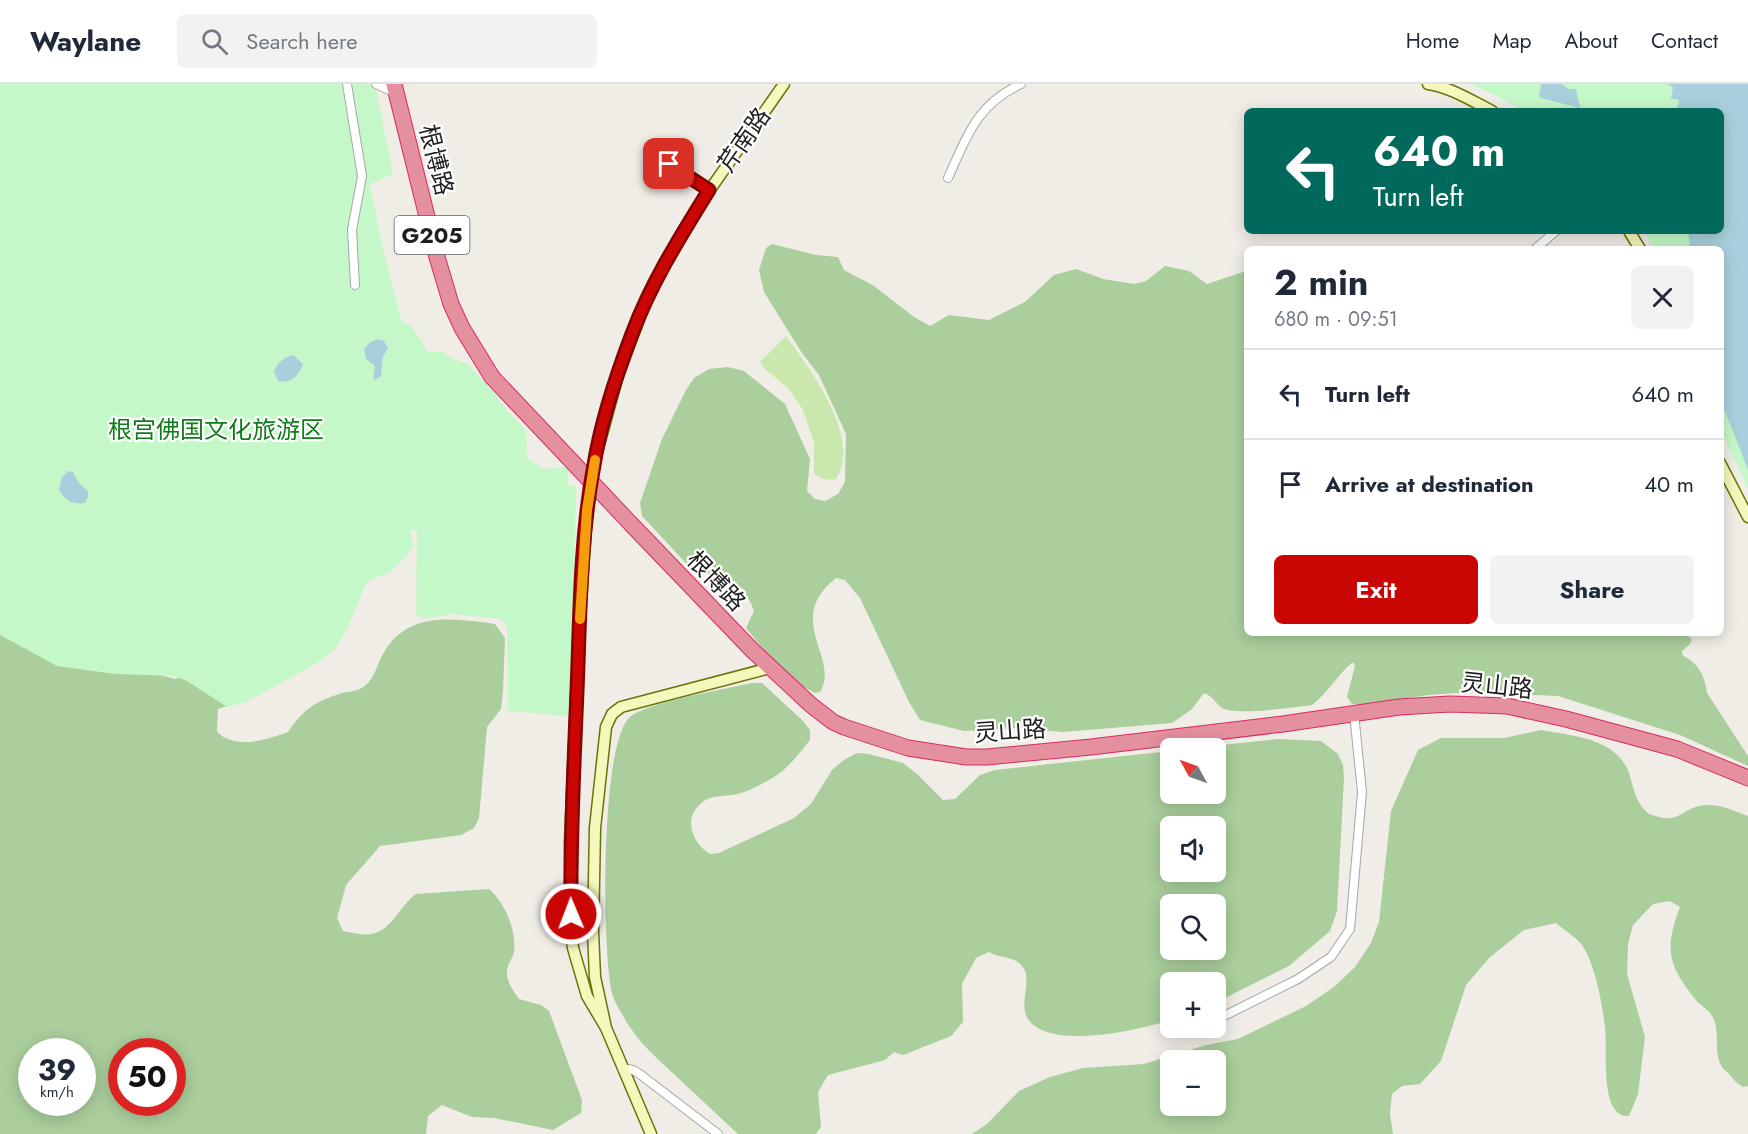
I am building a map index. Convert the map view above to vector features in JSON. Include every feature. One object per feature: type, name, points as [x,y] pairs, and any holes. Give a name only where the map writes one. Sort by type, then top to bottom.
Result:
[{"type":"highway","name":"根博路","points":[[395,88],[436,257],[451,304],[462,328],[492,377],[770,668]]},
{"type":"highway","name":"灵山路","points":[[770,668],[811,705],[844,728],[908,748],[966,757],[1090,747],[1283,724],[1354,713],[1450,704],[1507,706],[1566,719],[1677,749],[1748,778]]},
{"type":"main road","name":"芹南路","points":[[606,1028],[587,996],[573,948],[571,932],[570,843],[587,510],[594,463],[632,334],[648,295],[709,190],[784,84]]},
{"type":"main road","points":[[1428,84],[1435,84],[1486,108]]},
{"type":"main road","points":[[1724,471],[1748,517]]},
{"type":"main road","points":[[651,1134],[606,1028],[595,976],[593,932],[596,817],[606,727],[612,714],[621,707],[770,668]]},
{"type":"street","points":[[347,84],[362,176],[352,230],[355,285]]},
{"type":"street","points":[[376,84],[395,88]]},
{"type":"street","points":[[948,178],[969,130],[983,110],[1004,92],[1021,84]]},
{"type":"street","points":[[669,164],[709,190]]},
{"type":"street","points":[[1538,246],[1552,234]]},
{"type":"street","points":[[1226,1015],[1298,979],[1330,957],[1350,929],[1362,792],[1354,713]]},
{"type":"street","points":[[622,1068],[633,1070],[641,1075],[718,1134]]},
{"type":"green space","name":"根宫佛国文化旅游区","points":[[0,84],[375,84],[393,174],[370,184],[402,323],[411,325],[428,352],[441,351],[469,365],[526,430],[527,459],[545,469],[568,467],[567,485],[576,486],[568,716],[508,711],[507,628],[501,619],[452,614],[423,619],[416,614],[417,531],[410,529],[413,545],[407,555],[389,573],[371,579],[366,584],[347,629],[335,649],[317,663],[267,691],[246,702],[227,707],[187,681],[174,676],[115,674],[57,666],[0,635]]},
{"type":"green space","points":[[1471,84],[1748,84],[1748,489],[1724,437],[1724,246],[1652,246],[1646,234],[1724,234],[1724,108],[1518,108]]},
{"type":"green space","points":[[772,244],[816,255],[838,257],[844,270],[874,286],[914,317],[930,326],[949,315],[989,320],[1025,302],[1054,275],[1076,269],[1103,279],[1134,284],[1146,281],[1165,266],[1189,271],[1207,284],[1244,272],[1244,636],[1688,636],[1692,639],[1682,651],[1683,656],[1693,662],[1700,671],[1707,693],[1748,756],[1748,766],[1680,735],[1558,696],[1470,692],[1429,695],[1362,705],[1352,704],[1347,697],[1355,666],[1353,662],[1312,705],[1266,710],[1229,710],[1222,708],[1204,693],[1192,709],[1172,723],[1063,732],[1020,728],[964,731],[920,720],[909,702],[860,598],[845,580],[836,578],[821,594],[814,609],[813,624],[825,679],[820,692],[815,693],[802,686],[763,649],[746,628],[754,611],[739,586],[725,577],[697,575],[642,516],[640,503],[662,439],[686,390],[694,378],[709,369],[728,367],[744,371],[785,404],[810,459],[807,491],[815,499],[825,501],[838,494],[845,482],[846,434],[819,375],[802,353],[764,292],[759,270],[766,248]]},
{"type":"green space","points":[[786,336],[819,384],[838,424],[843,444],[843,462],[836,479],[825,479],[814,473],[814,442],[803,410],[788,388],[760,362]]},
{"type":"green space","points":[[0,522],[122,665],[175,679],[371,576],[243,701],[218,709],[217,732],[233,741],[251,742],[288,732],[305,711],[317,703],[365,686],[392,641],[403,631],[417,625],[447,620],[495,624],[505,638],[501,709],[487,727],[479,818],[474,828],[461,835],[380,846],[346,885],[337,918],[343,931],[371,934],[390,923],[416,894],[489,889],[505,910],[514,935],[514,952],[507,970],[509,982],[519,999],[541,1005],[549,1011],[582,1100],[581,1113],[553,1130],[494,1118],[472,1117],[442,1105],[428,1116],[426,1134],[0,1134]]},
{"type":"green space","points":[[762,683],[810,730],[810,740],[779,774],[741,793],[717,796],[704,801],[697,807],[691,821],[692,829],[698,843],[710,854],[719,853],[794,818],[811,804],[832,770],[857,753],[903,763],[943,800],[955,799],[980,775],[995,770],[1160,752],[1160,804],[1226,804],[1226,744],[1278,739],[1321,741],[1338,754],[1343,765],[1344,778],[1337,911],[1330,931],[1289,966],[1226,998],[1226,972],[1160,972],[1160,1023],[1117,1033],[1096,1035],[1055,1034],[1039,1029],[1028,1019],[1025,1012],[1026,975],[1024,968],[1016,961],[989,952],[976,958],[962,984],[963,1022],[951,1036],[903,1055],[894,1052],[885,1060],[828,1075],[818,1092],[821,1127],[816,1134],[738,1134],[647,1049],[633,1032],[612,993],[606,937],[608,805],[620,734],[630,717],[639,711],[707,692]]},
{"type":"green space","points":[[1541,730],[1580,737],[1605,746],[1616,754],[1624,763],[1638,801],[1644,810],[1652,815],[1670,818],[1699,806],[1712,805],[1748,816],[1748,1086],[1743,1087],[1722,1067],[1717,1053],[1715,1022],[1711,1014],[1687,988],[1674,967],[1672,934],[1680,907],[1670,901],[1653,904],[1633,925],[1628,944],[1627,974],[1645,1037],[1638,1094],[1629,1116],[1619,1114],[1609,1094],[1606,1079],[1605,1027],[1592,966],[1581,944],[1556,923],[1524,930],[1490,957],[1466,985],[1441,1061],[1420,1084],[1402,1086],[1392,1094],[1390,1114],[1393,1134],[972,1134],[987,1124],[1019,1091],[1050,1077],[1083,1068],[1144,1064],[1160,1059],[1160,1116],[1226,1116],[1226,1050],[1190,1050],[1238,1039],[1306,1006],[1334,987],[1355,967],[1371,943],[1379,922],[1391,811],[1418,750],[1441,738],[1504,738]]},
{"type":"water","points":[[1541,84],[1562,84],[1569,89],[1576,89],[1580,108],[1541,98],[1539,95]]},
{"type":"water","points":[[1667,84],[1748,84],[1748,470],[1724,409],[1724,246],[1690,246],[1688,234],[1724,234],[1724,108],[1678,108],[1679,100],[1671,98],[1673,87]]},
{"type":"water","points":[[378,339],[384,341],[388,349],[383,356],[381,376],[373,381],[375,366],[366,359],[364,349],[370,342]]},
{"type":"water","points":[[293,355],[303,364],[299,372],[291,380],[278,381],[275,368],[284,358]]},
{"type":"water","points":[[68,471],[73,472],[79,483],[88,491],[85,503],[69,501],[59,490],[62,477]]},
{"type":"slow traffic","points":[[580,619],[587,510],[595,460]]},
{"type":"route","points":[[571,914],[570,843],[579,632],[587,510],[594,463],[618,375],[648,295],[709,190],[669,164]]}]
